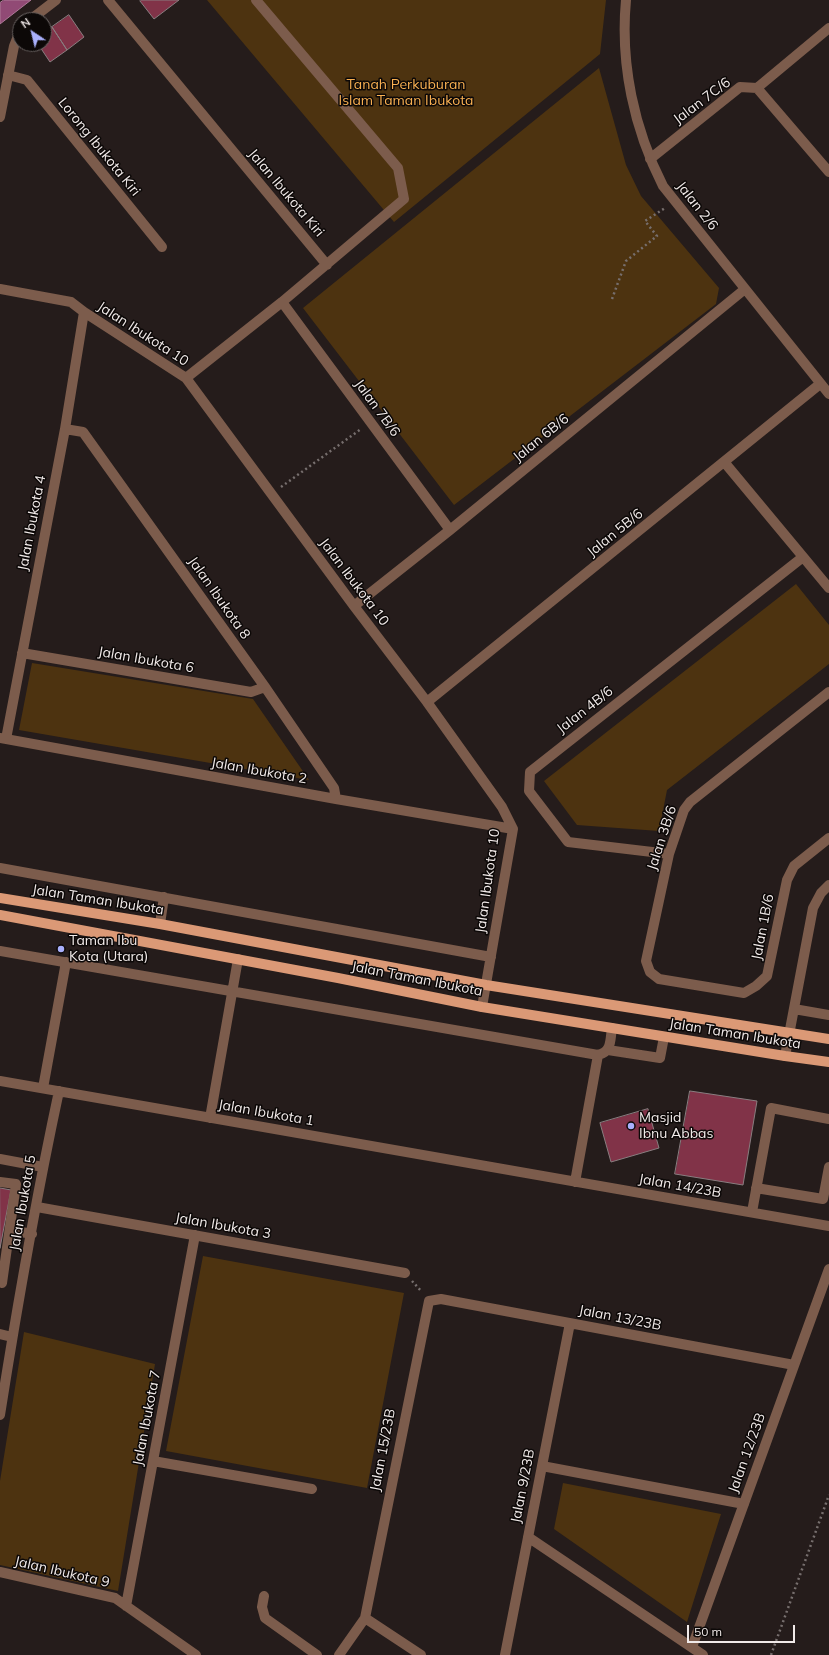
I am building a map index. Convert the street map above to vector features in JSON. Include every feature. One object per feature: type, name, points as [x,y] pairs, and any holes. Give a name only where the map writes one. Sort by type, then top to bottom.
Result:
[{"type":"main road","name":"Jalan Taman Ibukota","points":[[0,898],[160,924],[486,985],[789,1034],[829,1039]]},
{"type":"main road","name":"Jalan Taman Ibukota","points":[[0,915],[238,959],[482,1007],[829,1062]]},
{"type":"street","points":[[40,12],[56,0]]},
{"type":"street","name":"Jalan Ibukota Kiri","points":[[108,0],[327,265]]},
{"type":"street","points":[[186,378],[282,302],[404,199],[398,168],[256,0]]},
{"type":"street","name":"Jalan 2/6","points":[[626,0],[624,28],[628,77],[639,125],[650,158],[664,186],[744,289],[829,394]]},
{"type":"street","points":[[829,28],[757,88],[829,172]]},
{"type":"street","points":[[0,117],[13,52]]},
{"type":"street","name":"Lorong Ibukota Kiri","points":[[8,75],[27,80],[162,247]]},
{"type":"street","name":"Jalan 7C/6","points":[[650,158],[740,88],[757,88]]},
{"type":"street","name":"Jalan Ibukota 10","points":[[0,289],[70,302],[186,378],[354,606],[427,702],[502,807],[513,829],[482,1007]]},
{"type":"street","name":"Jalan 6B/6","points":[[354,606],[450,530],[744,289]]},
{"type":"street","name":"Jalan 7B/6","points":[[282,302],[450,530]]},
{"type":"street","name":"Jalan Ibukota 4","points":[[3,739],[22,653],[65,429],[84,312]]},
{"type":"street","name":"Jalan 5B/6","points":[[427,702],[725,463],[820,384]]},
{"type":"street","name":"Jalan Ibukota 8","points":[[65,429],[83,432],[265,687],[334,788],[336,799]]},
{"type":"street","points":[[725,463],[829,588]]},
{"type":"street","name":"Jalan 4B/6","points":[[669,854],[568,842],[529,791],[530,772],[803,557]]},
{"type":"street","name":"Jalan Ibukota 6","points":[[22,653],[251,692],[265,687]]},
{"type":"street","name":"Jalan 3B/6","points":[[710,988],[659,979],[650,972],[646,961],[669,854],[684,810],[690,802],[829,692]]},
{"type":"street","name":"Jalan Ibukota 2","points":[[3,739],[336,799],[513,829]]},
{"type":"street","name":"Jalan 1B/6","points":[[710,988],[744,993],[756,986],[767,976],[786,880],[794,866],[829,838]]},
{"type":"street","points":[[0,868],[491,957]]},
{"type":"street","points":[[785,1056],[813,908],[821,892],[829,885]]},
{"type":"street","points":[[160,924],[164,897]]},
{"type":"street","points":[[0,950],[598,1055],[605,1053],[608,1050],[612,1028]]},
{"type":"street","points":[[210,1118],[238,959]]},
{"type":"street","points":[[43,1088],[66,962]]},
{"type":"street","points":[[794,1009],[829,1015]]},
{"type":"street","points":[[608,1050],[660,1058],[664,1037]]},
{"type":"street","points":[[575,1182],[598,1055]]},
{"type":"street","name":"Jalan Ibukota 1","points":[[0,1081],[527,1173]]},
{"type":"street","name":"Jalan Ibukota 5","points":[[0,1415],[12,1337],[37,1207],[43,1167],[59,1091]]},
{"type":"street","points":[[752,1212],[770,1108],[829,1119]]},
{"type":"street","points":[[0,1159],[43,1167]]},
{"type":"street","points":[[756,1188],[823,1199],[829,1167]]},
{"type":"street","name":"Jalan 14/23B","points":[[527,1173],[829,1226]]},
{"type":"street","points":[[0,1182],[16,1184],[2,1283]]},
{"type":"street","name":"Jalan Ibukota 3","points":[[37,1207],[405,1273]]},
{"type":"street","points":[[10,1230],[32,1234]]},
{"type":"street","name":"Jalan Ibukota 7","points":[[126,1606],[195,1235]]},
{"type":"street","name":"Jalan 12/23B","points":[[692,1648],[829,1269]]},
{"type":"street","name":"Jalan 13/23B","points":[[429,1301],[441,1299],[794,1365]]},
{"type":"street","name":"Jalan 15/23B","points":[[365,1618],[429,1301]]},
{"type":"street","name":"Jalan 9/23B","points":[[505,1655],[570,1323]]},
{"type":"street","points":[[0,1334],[12,1337]]},
{"type":"street","points":[[153,1461],[312,1489]]},
{"type":"street","points":[[542,1466],[744,1504]]},
{"type":"street","points":[[528,1536],[703,1655]]},
{"type":"street","name":"Jalan Ibukota 9","points":[[0,1572],[115,1598],[196,1655]]},
{"type":"street","points":[[264,1596],[262,1607],[265,1618],[317,1655]]},
{"type":"street","points":[[339,1655],[365,1618],[421,1655]]},
{"type":"path","points":[[612,299],[626,261],[657,236],[645,221],[675,201]]},
{"type":"path","points":[[271,494],[371,422]]},
{"type":"path","points":[[405,1273],[429,1301]]},
{"type":"path","points":[[771,1655],[829,1495]]},
{"type":"green space","name":"Tanah Perkuburan Islam Taman Ibukota","points":[[207,0],[606,0],[600,54],[394,222]]},
{"type":"green space","points":[[599,68],[626,165],[641,196],[719,288],[716,304],[454,505],[303,308]]},
{"type":"green space","points":[[796,584],[829,625],[829,664],[667,790],[659,831],[577,825],[544,781]]},
{"type":"green space","points":[[32,663],[253,699],[309,780],[19,730]]},
{"type":"green space","points":[[203,1256],[404,1293],[367,1488],[166,1451]]},
{"type":"green space","points":[[24,1332],[155,1364],[118,1591],[0,1565],[0,1481]]},
{"type":"green space","points":[[563,1483],[721,1514],[687,1622],[554,1529]]},
{"type":"shaded area","points":[[4,0],[31,0],[16,12],[12,12],[12,15],[0,24],[0,3]]},
{"type":"building","points":[[179,0],[154,19],[140,1]]},
{"type":"building","points":[[69,15],[84,37],[67,50],[52,27]]},
{"type":"building","points":[[52,27],[67,50],[50,62],[43,52],[52,52]]},
{"type":"building","points":[[690,1091],[757,1101],[743,1185],[675,1174]]},
{"type":"building","points":[[648,1109],[659,1148],[611,1162],[600,1123]]},
{"type":"building","points":[[0,1188],[11,1190],[0,1248]]},
{"type":"place","name":"Taman Ibu Kota (Utara)","points":[[61,949]]},
{"type":"place","name":"Masjid Ibnu Abbas","points":[[631,1126]]}]
